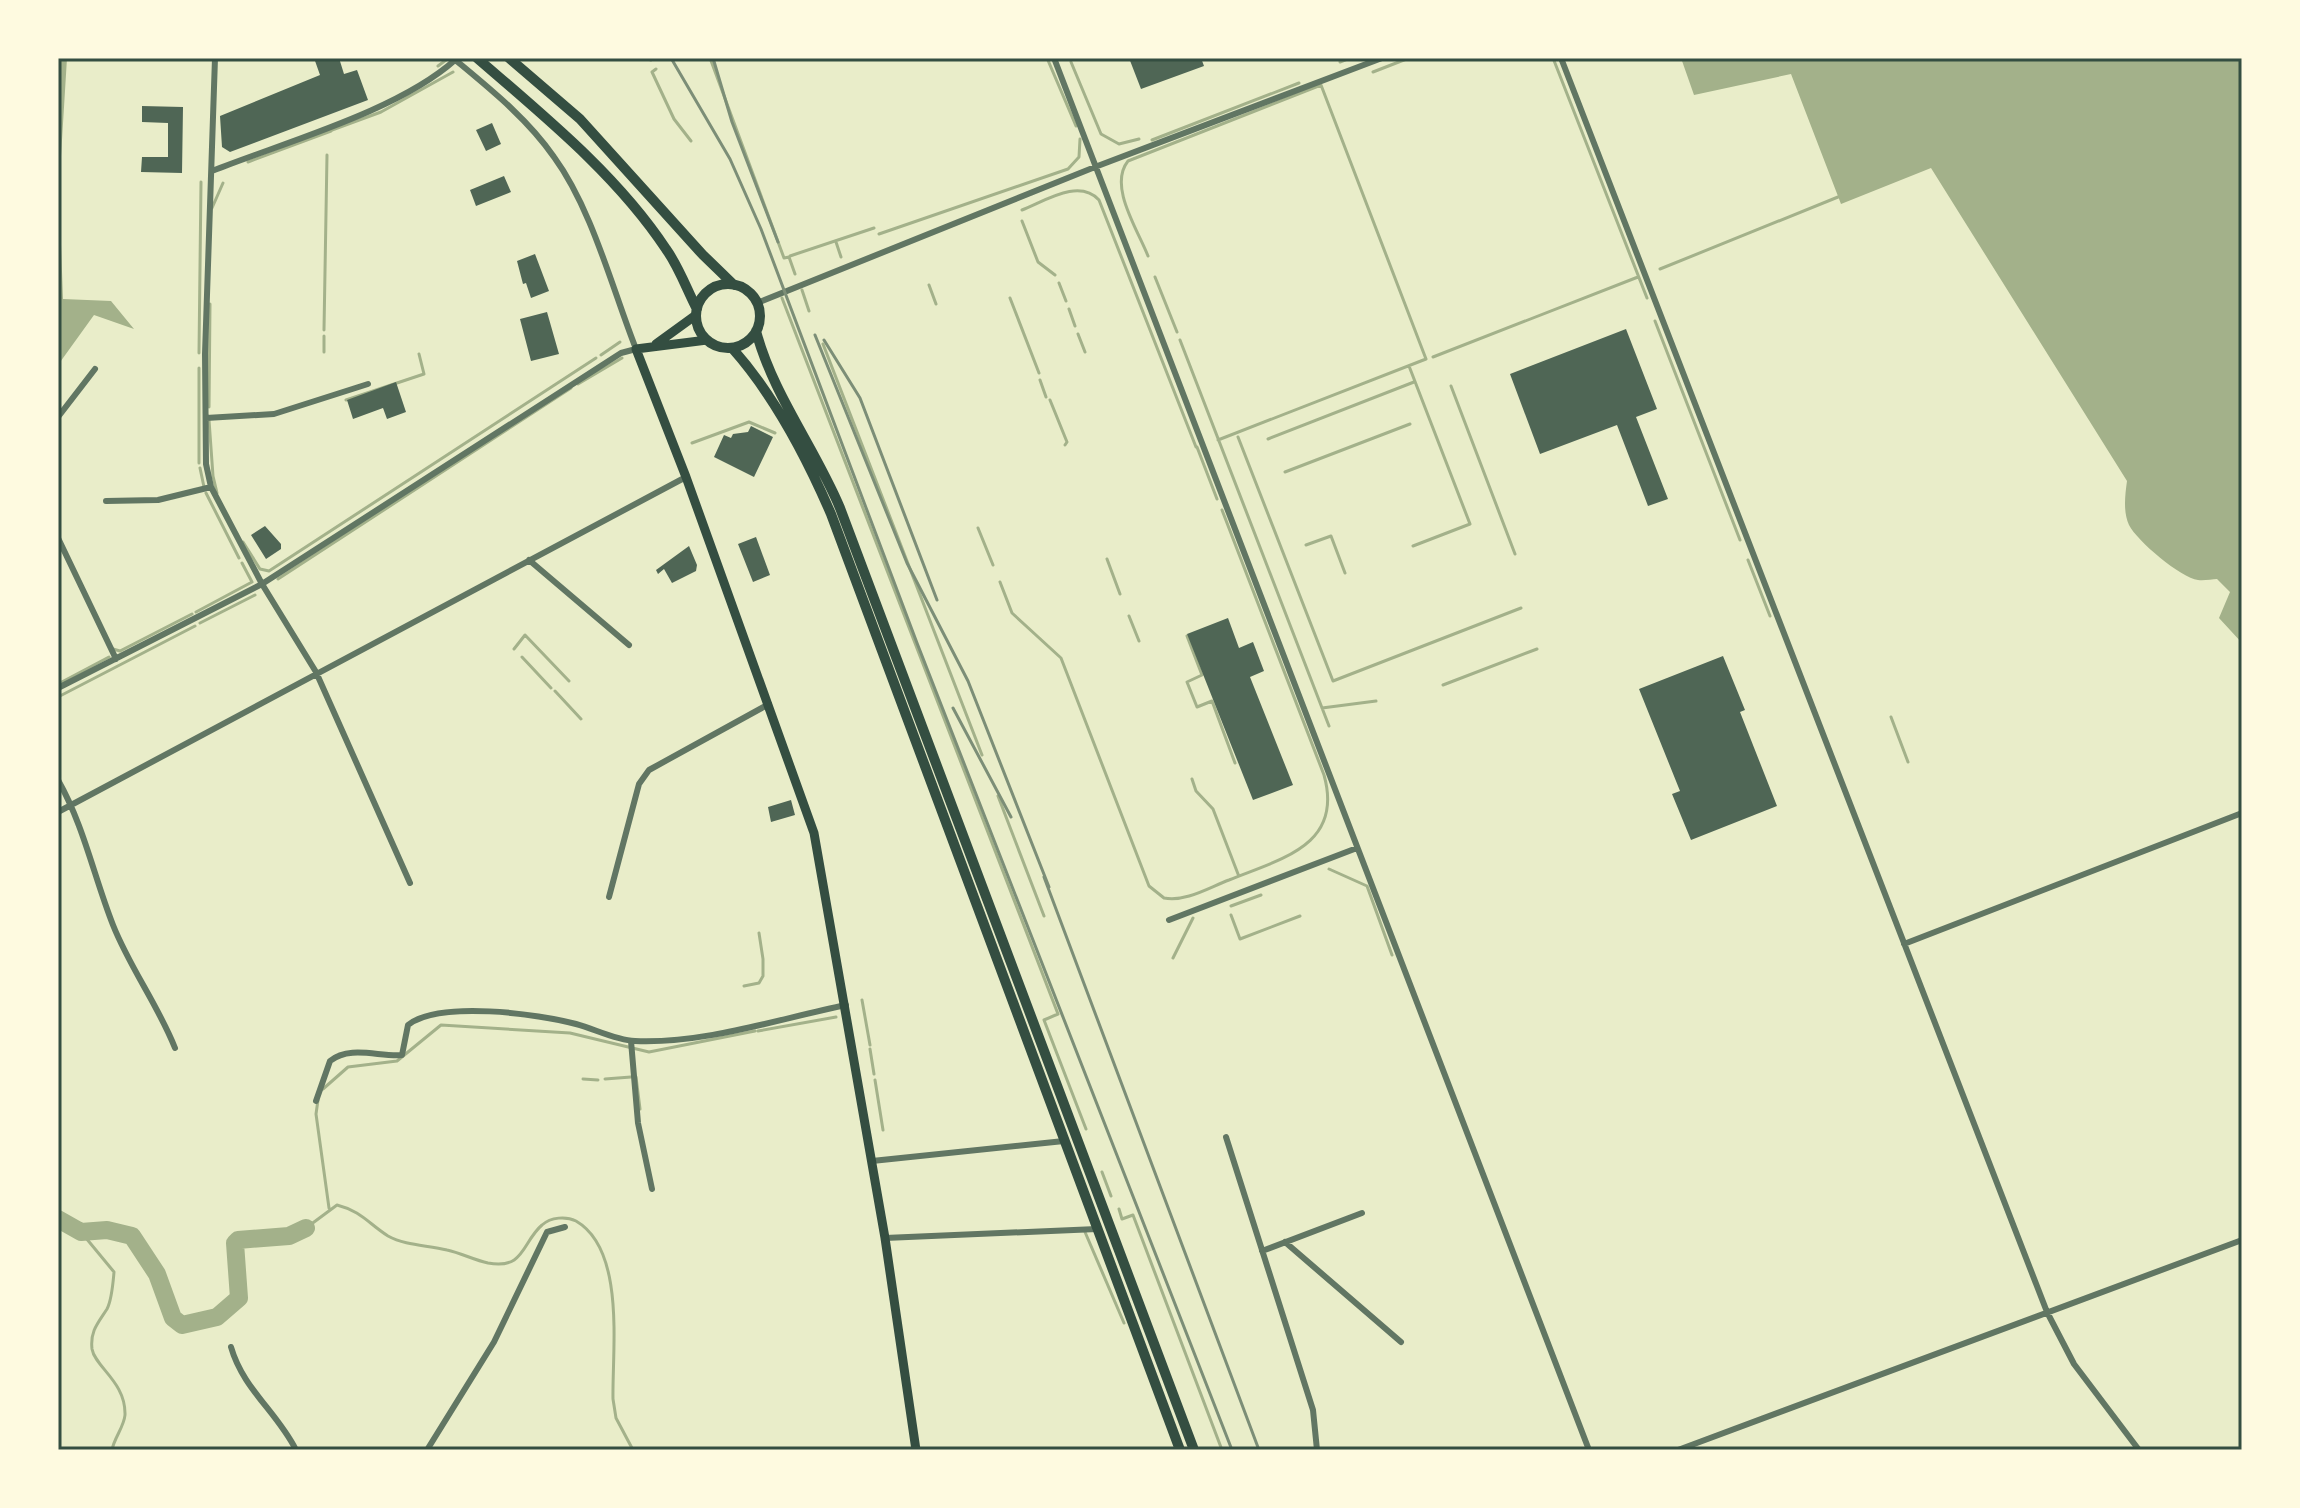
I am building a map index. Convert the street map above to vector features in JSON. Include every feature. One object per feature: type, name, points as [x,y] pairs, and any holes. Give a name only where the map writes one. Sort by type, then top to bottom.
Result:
[{"type":"highway","points":[[477,58],[565,135],[617,188],[667,249],[696,312],[699,329],[707,340],[732,348],[775,407],[814,474],[1054,1099],[1194,1450]]},
{"type":"highway","points":[[509,58],[580,119],[703,255],[734,285],[748,291],[757,303],[760,317],[756,331],[746,343],[732,348]]},
{"type":"highway","points":[[696,312],[710,289],[734,285]]},
{"type":"highway","points":[[756,331],[777,387],[824,469],[840,508],[1054,1099],[1064,1141],[1180,1450]]},
{"type":"main road","points":[[655,344],[696,312]]},
{"type":"main road","points":[[707,340],[655,344],[636,349],[686,477],[814,833],[885,1238],[916,1450]]},
{"type":"street","points":[[215,58],[206,418],[206,464],[211,487],[262,584],[316,672],[410,883]]},
{"type":"street","points":[[1054,58],[1589,1450]]},
{"type":"street","points":[[757,303],[1095,167],[1382,58]]},
{"type":"street","points":[[1561,58],[2047,1312],[2074,1364],[2139,1450]]},
{"type":"street","points":[[58,688],[262,584],[621,353],[636,349],[575,193],[555,158],[530,126],[454,59],[442,71],[383,104],[212,171]]},
{"type":"street","points":[[58,417],[95,369]]},
{"type":"street","points":[[206,418],[274,414],[368,384]]},
{"type":"street","points":[[58,812],[686,477]]},
{"type":"street","points":[[106,501],[158,500],[211,487]]},
{"type":"street","points":[[58,538],[116,659]]},
{"type":"street","points":[[529,560],[629,645]]},
{"type":"street","points":[[609,897],[639,784],[649,770],[769,704]]},
{"type":"street","points":[[58,780],[72,805],[118,936],[163,1017],[175,1048]]},
{"type":"street","points":[[1904,944],[2242,813]]},
{"type":"street","points":[[1169,920],[1357,848]]},
{"type":"street","points":[[316,1101],[330,1061],[335,1057],[360,1053],[402,1055],[408,1025],[441,1012],[564,1021],[631,1041],[720,1032],[846,1005]]},
{"type":"street","points":[[631,1041],[638,1123],[652,1189]]},
{"type":"street","points":[[1226,1137],[1313,1410],[1317,1450]]},
{"type":"street","points":[[872,1161],[968,1154],[1064,1141]]},
{"type":"street","points":[[1262,1251],[1362,1213]]},
{"type":"street","points":[[427,1450],[494,1342],[547,1232],[565,1227]]},
{"type":"street","points":[[885,1238],[1097,1229]]},
{"type":"street","points":[[1678,1450],[2242,1240]]},
{"type":"street","points":[[1285,1242],[1401,1342]]},
{"type":"street","points":[[231,1347],[247,1384],[283,1427],[296,1450]]},
{"type":"shaded area","points":[[58,58],[67,58],[59,189],[63,299],[111,301],[134,329],[94,315],[58,365]]},
{"type":"shaded area","points":[[1681,58],[2242,58],[2242,643],[2219,618],[2230,592],[2217,579],[2190,578],[2171,566],[2129,525],[2125,509],[2127,481],[1931,168],[1841,204],[1791,74],[1694,95]]},
{"type":"building","points":[[314,58],[339,58],[344,74],[357,70],[368,100],[230,152],[222,147],[220,116],[320,75]]},
{"type":"building","points":[[1129,58],[1201,58],[1204,66],[1141,89]]},
{"type":"building","points":[[142,106],[183,107],[182,173],[141,172],[142,157],[168,157],[168,123],[142,122]]},
{"type":"building","points":[[492,123],[501,144],[486,151],[476,130]]},
{"type":"building","points":[[504,176],[511,192],[476,206],[470,190]]},
{"type":"building","points":[[535,254],[549,291],[531,298],[526,283],[523,284],[517,261]]},
{"type":"building","points":[[547,312],[559,354],[531,361],[520,319]]},
{"type":"building","points":[[1626,329],[1657,409],[1636,417],[1668,499],[1648,506],[1617,425],[1540,454],[1510,374]]},
{"type":"building","points":[[396,382],[406,412],[387,419],[383,408],[353,419],[347,400]]},
{"type":"building","points":[[751,426],[773,437],[754,477],[714,457],[724,435],[731,438],[733,434],[748,432]]},
{"type":"building","points":[[265,526],[281,544],[281,549],[266,559],[251,535]]},
{"type":"building","points":[[756,537],[770,575],[753,582],[738,544]]},
{"type":"building","points":[[689,546],[697,565],[696,571],[672,583],[664,569],[658,574],[656,570]]},
{"type":"building","points":[[1228,618],[1239,648],[1253,642],[1264,671],[1250,677],[1293,785],[1253,800],[1187,634]]},
{"type":"building","points":[[1723,656],[1745,710],[1740,712],[1777,806],[1691,840],[1672,794],[1680,791],[1639,689]]},
{"type":"building","points":[[791,800],[795,815],[771,822],[768,807]]},
{"type":"waterway","points":[[645,58],[651,60]]},
{"type":"waterway","points":[[710,58],[784,258],[789,257],[795,274]]},
{"type":"waterway","points":[[1047,58],[1076,126]]},
{"type":"waterway","points":[[1340,62],[1350,58]]},
{"type":"waterway","points":[[1373,72],[1409,58]]},
{"type":"waterway","points":[[1553,58],[1647,298]]},
{"type":"waterway","points":[[438,66],[446,60]]},
{"type":"waterway","points":[[1071,62],[1101,134],[1119,144],[1139,139]]},
{"type":"waterway","points":[[656,69],[652,72],[674,119],[691,141]]},
{"type":"waterway","points":[[332,130],[381,112],[453,72]]},
{"type":"waterway","points":[[1152,140],[1299,83]]},
{"type":"waterway","points":[[1148,256],[1123,195],[1121,183],[1128,161],[1321,85],[1426,359],[1218,440]]},
{"type":"waterway","points":[[248,162],[331,131]]},
{"type":"waterway","points":[[879,234],[1068,169],[1079,157],[1080,139]]},
{"type":"waterway","points":[[324,330],[327,155]]},
{"type":"waterway","points":[[199,353],[201,182]]},
{"type":"waterway","points":[[212,208],[223,183]]},
{"type":"waterway","points":[[1022,210],[1072,191],[1082,191],[1099,200],[1196,447]]},
{"type":"waterway","points":[[1660,269],[1838,197]]},
{"type":"waterway","points":[[1022,221],[1038,262],[1055,275]]},
{"type":"waterway","points":[[790,256],[874,228]]},
{"type":"waterway","points":[[836,242],[841,257]]},
{"type":"waterway","points":[[1155,277],[1177,332]]},
{"type":"waterway","points":[[1433,357],[1638,277]]},
{"type":"waterway","points":[[1059,283],[1066,301]]},
{"type":"waterway","points":[[929,285],[936,304]]},
{"type":"waterway","points":[[802,290],[809,311]]},
{"type":"waterway","points":[[782,298],[1058,1014],[1044,1020],[1086,1129]]},
{"type":"waterway","points":[[1010,298],[1039,373]]},
{"type":"waterway","points":[[209,407],[210,304]]},
{"type":"waterway","points":[[1069,309],[1075,326]]},
{"type":"waterway","points":[[1655,321],[1740,540]]},
{"type":"waterway","points":[[1078,334],[1085,352]]},
{"type":"waterway","points":[[324,336],[324,352]]},
{"type":"waterway","points":[[1180,340],[1329,726]]},
{"type":"waterway","points":[[601,355],[620,342]]},
{"type":"waterway","points":[[823,344],[982,755]]},
{"type":"waterway","points":[[346,400],[424,374],[419,354]]},
{"type":"waterway","points":[[243,542],[260,569],[269,571],[596,358]]},
{"type":"waterway","points":[[578,384],[622,358]]},
{"type":"waterway","points":[[1409,366],[1470,524],[1413,546]]},
{"type":"waterway","points":[[199,368],[199,463]]},
{"type":"waterway","points":[[1040,380],[1046,397]]},
{"type":"waterway","points":[[1268,439],[1414,382]]},
{"type":"waterway","points":[[1451,386],[1515,554]]},
{"type":"waterway","points":[[278,579],[571,388]]},
{"type":"waterway","points":[[1050,400],[1067,442],[1065,445]]},
{"type":"waterway","points":[[209,420],[217,493]]},
{"type":"waterway","points":[[692,443],[749,422],[775,433]]},
{"type":"waterway","points":[[1285,472],[1410,424]]},
{"type":"waterway","points":[[1238,437],[1333,681],[1521,608]]},
{"type":"waterway","points":[[1197,447],[1217,499]]},
{"type":"waterway","points":[[200,468],[204,487]]},
{"type":"waterway","points":[[206,493],[239,558]]},
{"type":"waterway","points":[[1000,582],[1012,613],[1061,658],[1149,886],[1164,898],[1189,896],[1268,865],[1303,846],[1316,834],[1325,818],[1328,799],[1324,775],[1222,510]]},
{"type":"waterway","points":[[978,528],[993,565]]},
{"type":"waterway","points":[[1306,545],[1331,536],[1345,573]]},
{"type":"waterway","points":[[1107,559],[1120,594]]},
{"type":"waterway","points":[[1748,560],[1770,616]]},
{"type":"waterway","points":[[196,612],[252,582],[242,563]]},
{"type":"waterway","points":[[200,623],[255,595]]},
{"type":"waterway","points":[[113,649],[120,651],[192,614]]},
{"type":"waterway","points":[[1129,616],[1139,641]]},
{"type":"waterway","points":[[58,697],[195,626]]},
{"type":"waterway","points":[[514,649],[525,635],[569,681]]},
{"type":"waterway","points":[[1187,636],[1202,675],[1187,682],[1197,707],[1212,701],[1235,763]]},
{"type":"waterway","points":[[1443,685],[1537,649]]},
{"type":"waterway","points":[[58,684],[109,657]]},
{"type":"waterway","points":[[522,657],[551,688]]},
{"type":"waterway","points":[[555,691],[581,719]]},
{"type":"waterway","points":[[1322,708],[1376,701]]},
{"type":"waterway","points":[[1891,717],[1908,762]]},
{"type":"waterway","points":[[1192,779],[1196,791],[1213,809],[1238,874]]},
{"type":"waterway","points":[[998,796],[1044,916]]},
{"type":"waterway","points":[[1329,869],[1367,886],[1392,955]]},
{"type":"waterway","points":[[1231,906],[1261,895]]},
{"type":"waterway","points":[[1231,915],[1240,939],[1300,916]]},
{"type":"waterway","points":[[1173,958],[1193,918]]},
{"type":"waterway","points":[[744,986],[759,983],[763,976],[759,933]]},
{"type":"waterway","points":[[862,1000],[870,1045]]},
{"type":"waterway","points":[[758,1031],[836,1017]]},
{"type":"waterway","points":[[323,1089],[348,1067],[397,1061],[441,1025],[570,1033],[649,1052],[755,1031]]},
{"type":"waterway","points":[[870,1049],[874,1074]]},
{"type":"waterway","points":[[605,1079],[631,1077]]},
{"type":"waterway","points":[[636,1077],[640,1109]]},
{"type":"waterway","points":[[583,1079],[598,1080]]},
{"type":"waterway","points":[[875,1080],[883,1130]]},
{"type":"waterway","points":[[318,1100],[316,1114],[329,1208]]},
{"type":"waterway","points":[[1102,1172],[1111,1196]]},
{"type":"waterway","points":[[306,1228],[337,1205],[359,1214],[395,1239],[500,1264],[516,1259],[546,1222],[559,1218],[576,1221],[592,1235],[603,1254],[609,1277],[614,1329],[613,1399],[616,1418],[633,1450]]},
{"type":"waterway","points":[[1119,1209],[1122,1219],[1133,1215],[1222,1450]]},
{"type":"waterway","points":[[58,1219],[81,1232],[107,1230],[132,1236],[157,1274],[173,1318],[182,1325],[217,1317],[239,1298],[235,1243],[238,1240],[289,1236],[306,1228]]},
{"type":"waterway","points":[[81,1232],[114,1272],[109,1305],[92,1337],[94,1356],[116,1384],[124,1403],[124,1419],[112,1450]]},
{"type":"waterway","points":[[1085,1232],[1124,1323]]},
{"type":"railway","points":[[671,58],[730,159],[761,229],[917,643],[1232,1450]]},
{"type":"railway","points":[[713,58],[732,122],[778,242]]},
{"type":"railway","points":[[815,335],[907,563],[968,681],[1049,887]]},
{"type":"railway","points":[[824,340],[860,398],[937,600]]},
{"type":"railway","points":[[953,708],[1011,817]]},
{"type":"railway","points":[[1044,877],[1259,1450]]}]
